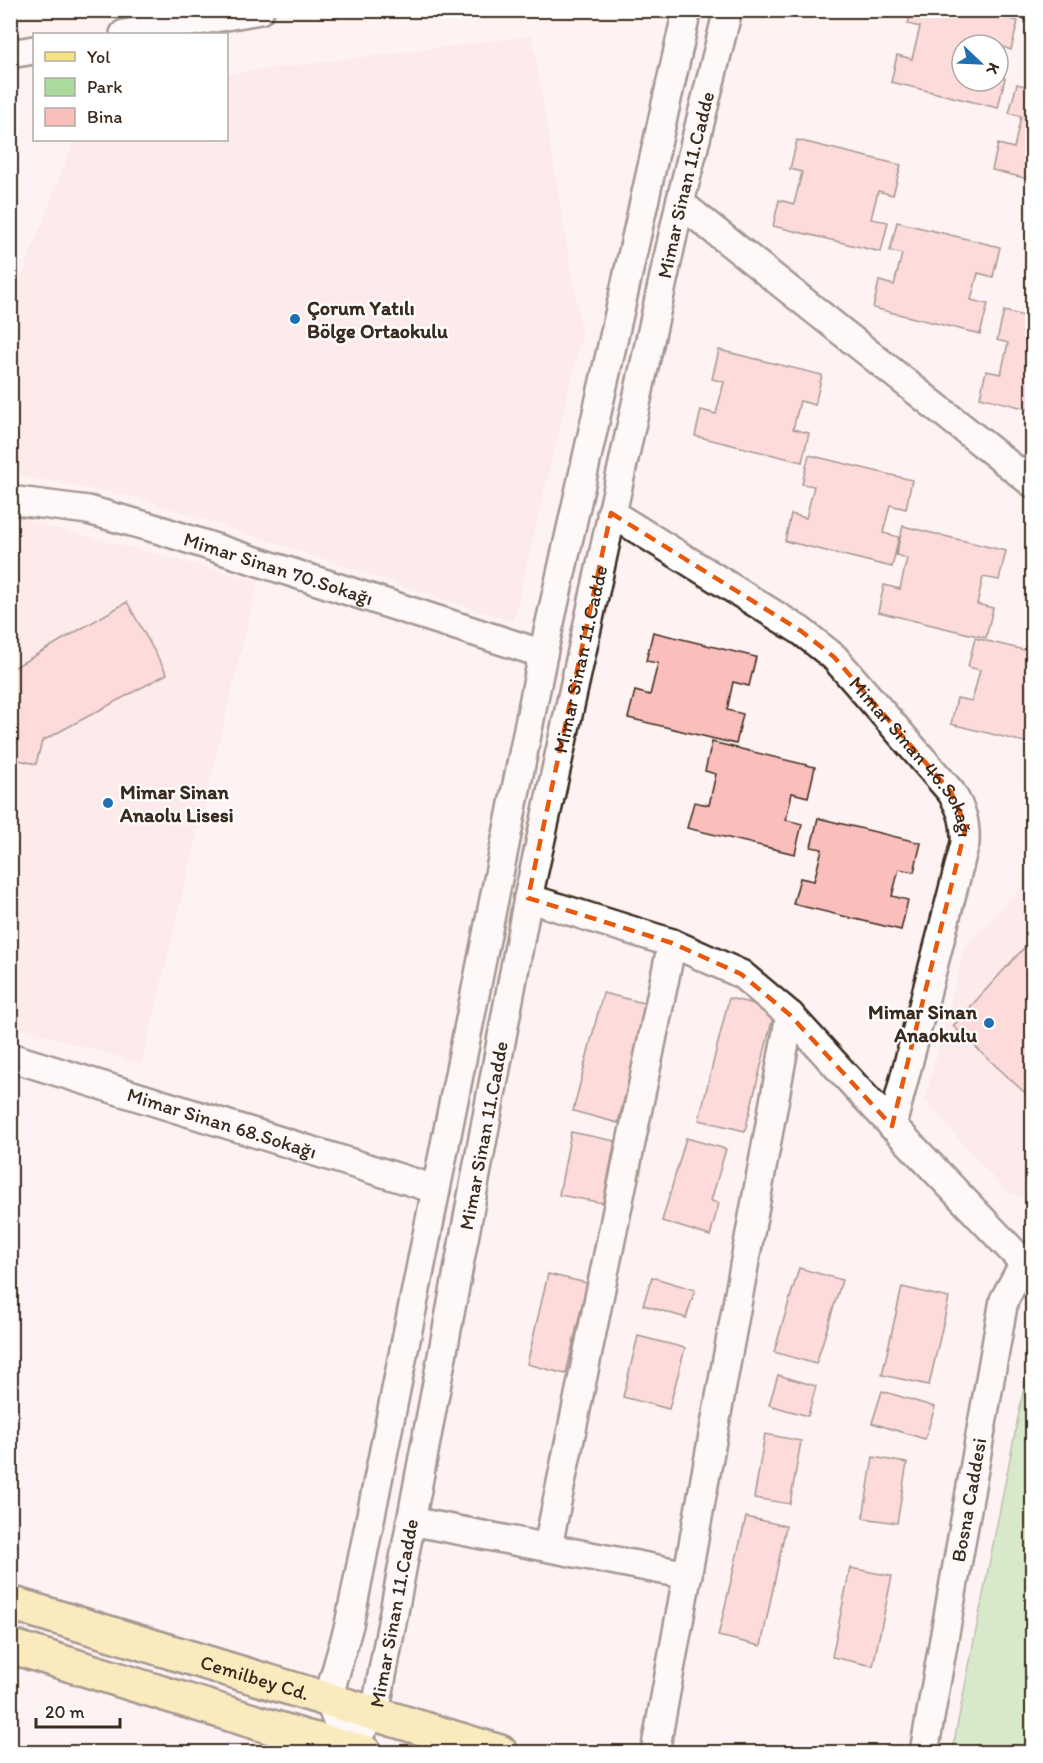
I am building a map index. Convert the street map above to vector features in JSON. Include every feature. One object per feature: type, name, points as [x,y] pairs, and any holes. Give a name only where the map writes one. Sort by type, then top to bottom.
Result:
[{"type":"main road","name":"Cemilbey Cd.","points":[[10,1603],[500,1752]]},
{"type":"main road","points":[[10,1646],[301,1744],[356,1750]]},
{"type":"street","points":[[130,33],[260,10]]},
{"type":"street","name":"Mimar Sinan 11.Cadde","points":[[328,1699],[349,1625],[543,654],[687,10]]},
{"type":"street","name":"Mimar Sinan 11.Cadde","points":[[356,1750],[375,1713],[528,898],[610,513],[680,203],[728,10]]},
{"type":"street","points":[[10,54],[33,50]]},
{"type":"street","points":[[680,203],[1032,483]]},
{"type":"street","name":"Mimar Sinan 70.Sokağı","points":[[10,500],[88,510],[157,529],[543,654]]},
{"type":"street","name":"Mimar Sinan 46.Sokağı","points":[[610,513],[801,631],[834,657],[951,792],[962,810],[966,826],[965,843],[892,1126]]},
{"type":"street","points":[[528,898],[672,943],[741,974],[790,1016],[892,1126],[1028,1260]]},
{"type":"street","points":[[548,1546],[672,943]]},
{"type":"street","points":[[655,1752],[790,1016]]},
{"type":"street","name":"Mimar Sinan 68.Sokağı","points":[[10,1057],[435,1189]]},
{"type":"street","name":"Bosna Caddesi","points":[[924,1752],[1004,1300],[1028,1260]]},
{"type":"street","points":[[411,1521],[688,1575]]},
{"type":"street","points":[[328,1699],[356,1750]]},
{"type":"highlighted area","points":[[611,513],[801,631],[834,657],[951,792],[966,826],[892,1126],[790,1015],[741,974],[672,943],[528,898]]},
{"type":"shaded area","name":"Çorum Yatılı Bölge Ortaokulu","points":[[532,36],[582,334],[513,622],[139,498],[11,474],[11,304],[74,141],[228,141],[228,74]]},
{"type":"shaded area","name":"Mimar Sinan Anaolu Lisesi","points":[[10,516],[258,581],[142,1064],[11,1025]]},
{"type":"shaded area","name":"Mimar Sinan Anaokulu","points":[[1032,876],[1032,1202],[1004,1190],[925,1100],[965,947]]},
{"type":"green space","points":[[1032,1347],[1032,1752],[952,1752]]},
{"type":"building","points":[[911,10],[976,10],[1018,21],[1011,50],[1010,33],[950,33],[950,93],[1002,93],[998,108],[891,82],[897,55],[912,59],[920,27],[908,24]]},
{"type":"building","points":[[1017,84],[1032,88],[1032,180],[992,170],[998,144],[1014,148],[1021,116],[1009,113]]},
{"type":"building","points":[[797,140],[901,165],[893,195],[878,191],[871,219],[888,222],[881,252],[773,226],[779,200],[794,204],[802,172],[790,169]]},
{"type":"building","points":[[897,222],[1000,247],[993,277],[978,273],[971,300],[988,304],[980,334],[873,308],[879,281],[894,285],[902,254],[890,251]]},
{"type":"building","points":[[1004,311],[1032,318],[1032,410],[980,397],[986,371],[1001,374],[1008,343],[997,340]]},
{"type":"building","points":[[719,350],[822,375],[815,405],[800,401],[793,429],[809,433],[802,462],[695,436],[701,410],[716,414],[724,382],[712,379]]},
{"type":"building","points":[[809,455],[912,480],[906,509],[890,505],[883,533],[899,537],[892,567],[785,541],[791,514],[806,518],[814,486],[802,484]]},
{"type":"building","points":[[903,526],[1006,551],[999,580],[983,577],[977,604],[993,608],[986,638],[878,612],[884,585],[900,589],[907,558],[896,555]]},
{"type":"building","points":[[127,602],[167,674],[42,741],[36,764],[10,758],[10,670]]},
{"type":"building","points":[[653,632],[756,657],[749,686],[733,682],[727,710],[743,714],[736,744],[628,718],[635,691],[650,695],[658,663],[646,661]]},
{"type":"building","points":[[975,638],[1032,652],[1032,744],[951,724],[957,698],[972,701],[980,670],[968,667]]},
{"type":"building","points":[[712,742],[815,767],[808,797],[792,793],[786,820],[802,824],[795,854],[687,828],[694,802],[709,805],[716,774],[705,771]]},
{"type":"building","points":[[818,818],[921,843],[914,872],[899,869],[892,896],[908,900],[901,930],[793,904],[800,878],[814,881],[822,849],[811,847]]},
{"type":"building","points":[[1032,939],[1032,1084],[1024,1092],[953,1026]]},
{"type":"building","points":[[603,993],[648,1004],[618,1123],[573,1111]]},
{"type":"building","points":[[729,998],[775,1009],[745,1131],[699,1120]]},
{"type":"building","points":[[571,1132],[615,1141],[603,1203],[559,1195]]},
{"type":"building","points":[[686,1138],[726,1149],[711,1201],[719,1203],[710,1236],[662,1221]]},
{"type":"building","points":[[799,1268],[842,1280],[816,1364],[774,1352]]},
{"type":"building","points":[[548,1274],[587,1283],[566,1374],[527,1364]]},
{"type":"building","points":[[652,1277],[695,1290],[686,1318],[643,1305]]},
{"type":"building","points":[[902,1287],[949,1298],[929,1385],[882,1375]]},
{"type":"building","points":[[638,1336],[685,1348],[669,1409],[623,1397]]},
{"type":"building","points":[[778,1375],[816,1386],[808,1416],[769,1405]]},
{"type":"building","points":[[882,1391],[935,1407],[925,1439],[872,1423]]},
{"type":"building","points":[[765,1434],[801,1441],[790,1504],[754,1498]]},
{"type":"building","points":[[873,1457],[907,1463],[897,1523],[863,1518]]},
{"type":"building","points":[[746,1517],[786,1526],[761,1646],[718,1636]]},
{"type":"building","points":[[850,1568],[892,1576],[873,1666],[832,1657]]},
{"type":"place","name":"Çorum Yatılı Bölge Ortaokulu","points":[[295,319]]},
{"type":"place","name":"Mimar Sinan Anaolu Lisesi","points":[[108,803]]},
{"type":"place","name":"Mimar Sinan Anaokulu","points":[[989,1023]]}]
